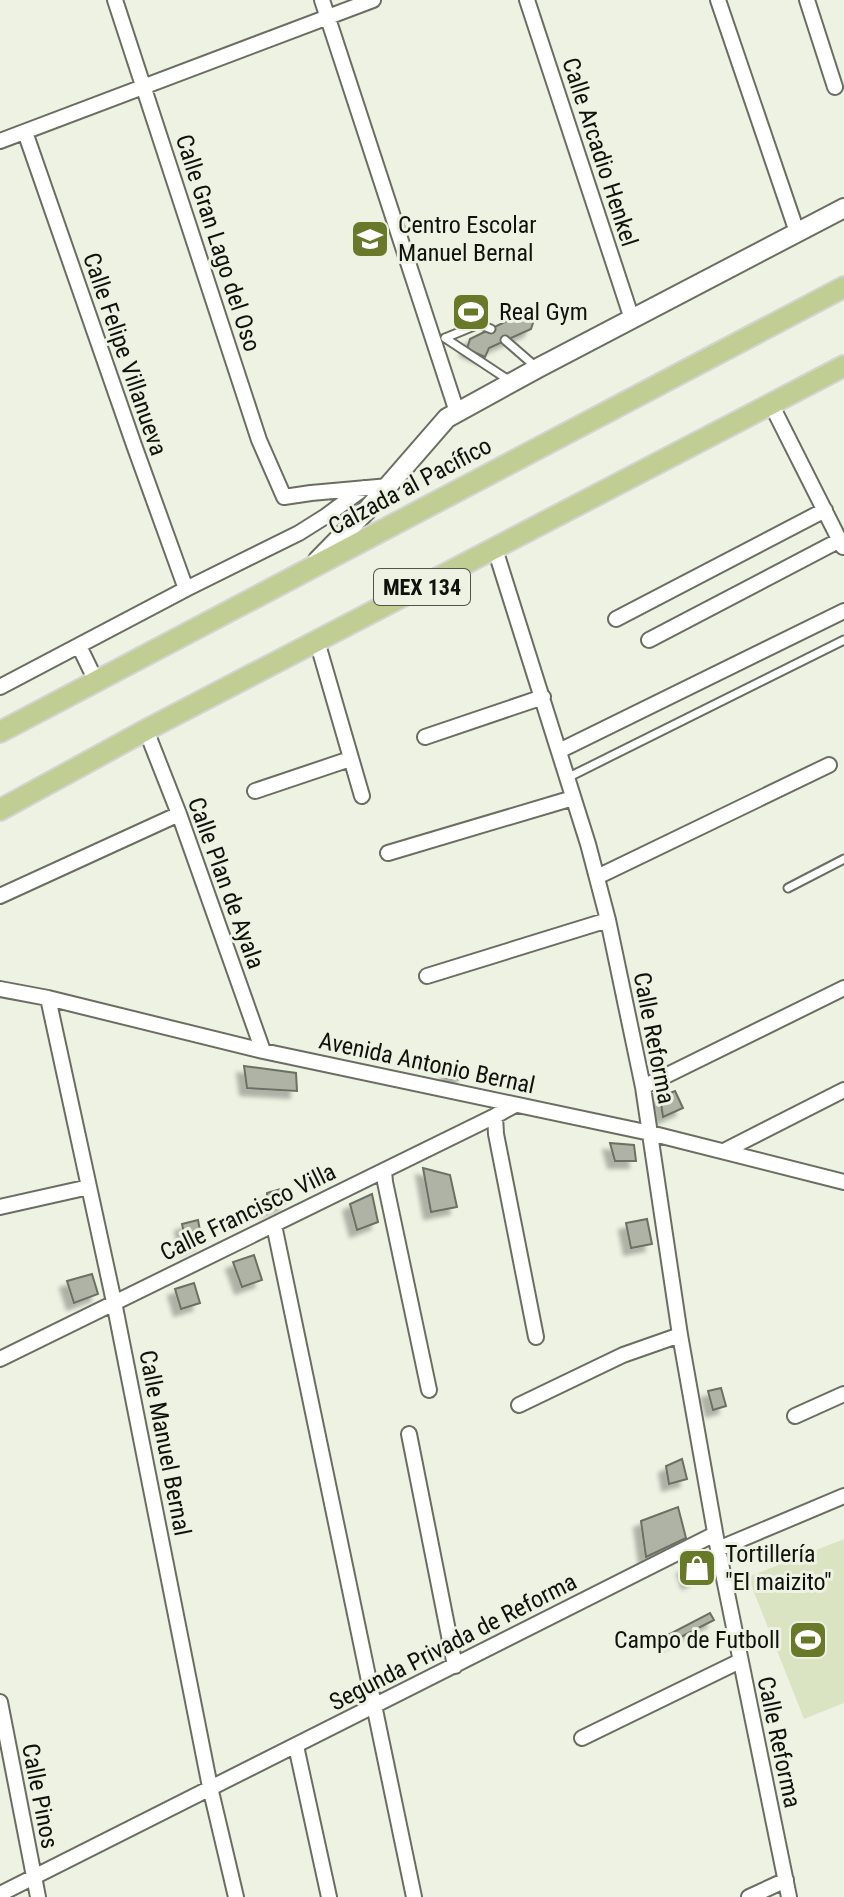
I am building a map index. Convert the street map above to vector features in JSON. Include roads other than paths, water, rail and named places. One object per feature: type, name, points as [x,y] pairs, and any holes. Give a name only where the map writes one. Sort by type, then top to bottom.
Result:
[{"type":"main road","name":"Calzada al Pacífico","points":[[0,732],[844,287]]},
{"type":"main road","name":"MEX 134","points":[[0,810],[146,730],[844,366]]},
{"type":"street","name":"Calle Gran Lago del Oso","points":[[115,0],[259,440],[284,497],[364,488]]},
{"type":"street","points":[[322,0],[440,340],[457,412]]},
{"type":"street","points":[[0,141],[373,0]]},
{"type":"street","name":"Calle Arcadio Henkel","points":[[527,0],[632,319]]},
{"type":"street","points":[[718,0],[797,232]]},
{"type":"street","points":[[807,0],[835,87]]},
{"type":"street","name":"Calle Felipe Villanueva","points":[[25,132],[186,589]]},
{"type":"street","points":[[310,567],[389,486],[438,426],[457,412],[844,208]]},
{"type":"street","points":[[649,640],[842,544],[771,404]]},
{"type":"street","points":[[0,687],[299,533],[364,488],[389,486]]},
{"type":"street","points":[[616,619],[825,510]]},
{"type":"street","name":"Calle Reforma","points":[[495,549],[543,697],[608,920],[643,1087],[680,1335],[716,1541],[789,1897]]},
{"type":"street","points":[[559,751],[844,611]]},
{"type":"street","points":[[317,641],[362,796]]},
{"type":"street","points":[[79,646],[96,681]]},
{"type":"street","points":[[425,737],[543,697]]},
{"type":"street","name":"Calle Plan de Ayala","points":[[146,730],[263,1051]]},
{"type":"street","points":[[255,791],[350,759]]},
{"type":"street","points":[[597,877],[829,765]]},
{"type":"street","points":[[388,853],[573,798]]},
{"type":"street","points":[[0,896],[179,814]]},
{"type":"street","points":[[427,976],[608,920]]},
{"type":"street","points":[[643,1087],[844,988]]},
{"type":"street","name":"Avenida Antonio Bernal","points":[[0,989],[263,1051],[650,1133],[844,1182]]},
{"type":"street","name":"Calle Manuel Bernal","points":[[48,998],[114,1302],[210,1787],[236,1897]]},
{"type":"street","points":[[724,1151],[844,1090]]},
{"type":"street","name":"Calle Francisco Villa","points":[[0,1359],[515,1105]]},
{"type":"street","points":[[495,1116],[536,1337]]},
{"type":"street","points":[[384,1171],[429,1390]]},
{"type":"street","points":[[0,1207],[89,1187]]},
{"type":"street","points":[[274,1225],[414,1897]]},
{"type":"street","points":[[519,1405],[623,1355],[680,1335]]},
{"type":"street","points":[[795,1416],[844,1394]]},
{"type":"street","points":[[409,1434],[455,1666]]},
{"type":"street","points":[[716,1541],[844,1496]]},
{"type":"street","name":"Segunda Privada de Reforma","points":[[0,1894],[455,1666],[716,1541]]},
{"type":"street","points":[[582,1738],[740,1661]]},
{"type":"street","name":"Calle Pinos","points":[[0,1702],[5,1765],[38,1897]]},
{"type":"street","points":[[296,1746],[329,1897]]},
{"type":"street","points":[[749,1897],[786,1880]]},
{"type":"lane","points":[[440,340],[479,324],[491,329]]},
{"type":"lane","points":[[440,340],[511,383]]},
{"type":"lane","points":[[505,340],[538,368]]},
{"type":"lane","points":[[567,778],[844,640]]},
{"type":"lane","points":[[788,888],[844,859]]},
{"type":"place","name":"Centro Escolar Manuel Bernal","points":[[370,239]]},
{"type":"place","name":"Real Gym","points":[[471,312]]},
{"type":"place","name":"Tortillería \"El maizito\"","points":[[697,1568]]},
{"type":"place","name":"Campo de Futboll","points":[[808,1640]]}]
